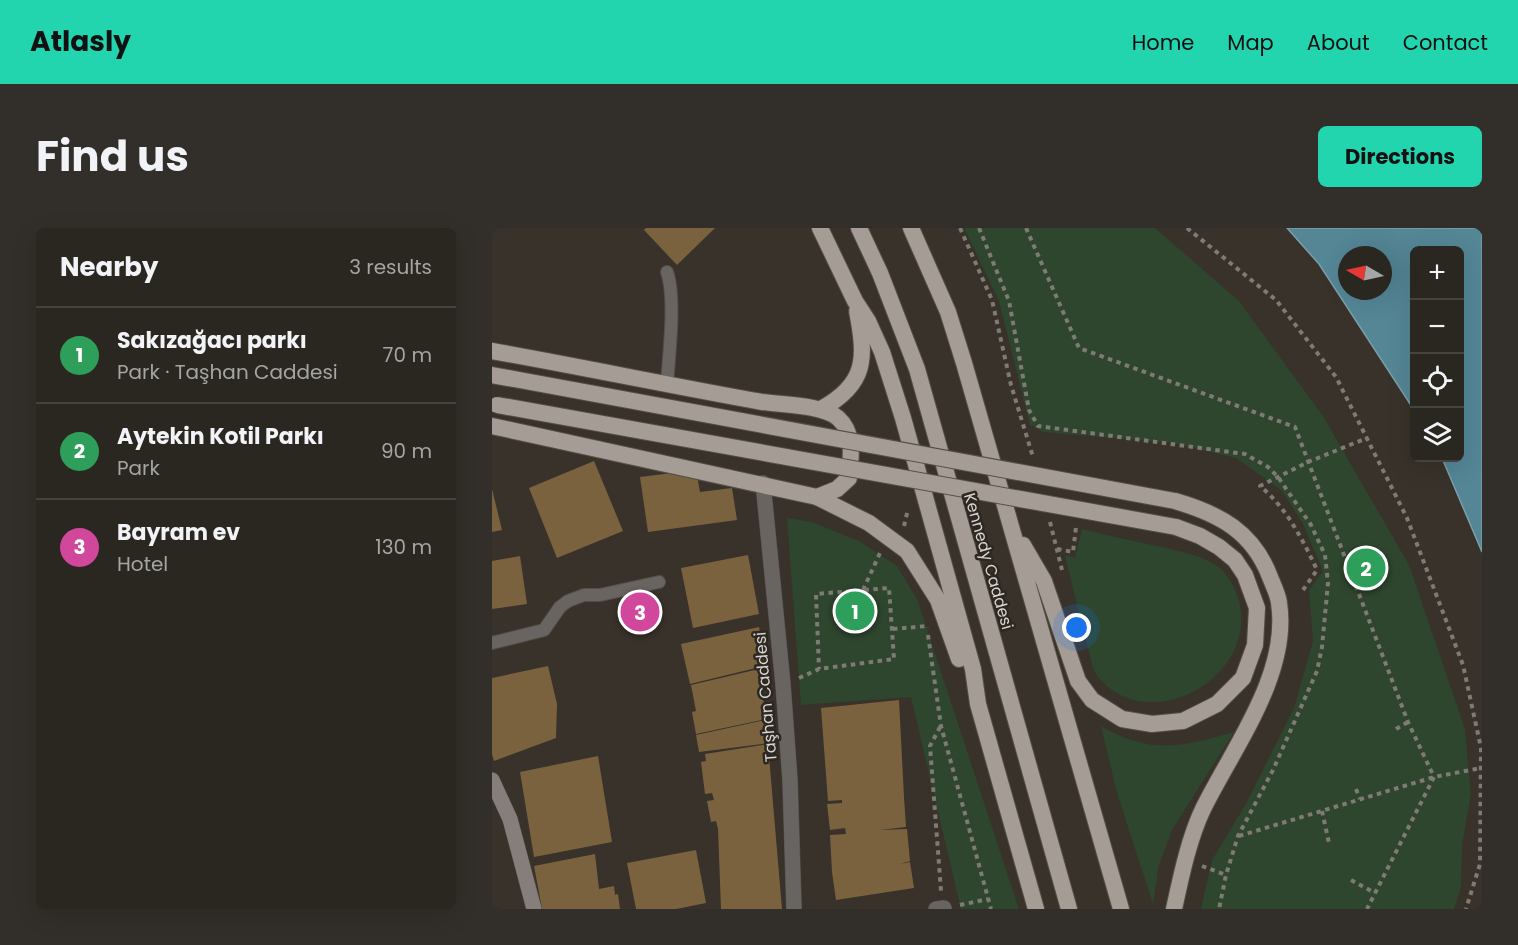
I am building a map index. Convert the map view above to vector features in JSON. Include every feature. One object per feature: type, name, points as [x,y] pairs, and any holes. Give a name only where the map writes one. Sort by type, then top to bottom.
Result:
[{"type":"highway","points":[[820,228],[882,352],[903,418],[973,669],[978,704]]},
{"type":"highway","name":"Kennedy Caddesi","points":[[859,228],[880,273],[917,369],[1069,909]]},
{"type":"highway","name":"Kennedy Caddesi","points":[[912,228],[948,312],[1121,909]]},
{"type":"highway","points":[[821,409],[844,394],[861,366],[864,347],[855,301]]},
{"type":"highway","points":[[492,351],[764,402],[821,409],[837,417],[849,433],[850,459],[849,478],[837,489],[817,496]]},
{"type":"highway","points":[[492,375],[1175,501],[1202,509],[1227,522],[1246,537],[1264,562],[1279,601],[1281,630],[1275,662],[1263,695],[1202,811],[1187,855],[1174,909]]},
{"type":"highway","points":[[495,405],[1176,527],[1200,536],[1219,547],[1235,560],[1245,575],[1257,608],[1255,645],[1243,678],[1217,704],[1183,721],[1152,724],[1122,719],[1092,700],[1078,681],[1044,581],[1011,526]]},
{"type":"highway","points":[[492,426],[817,496],[869,523],[907,551],[938,600],[978,704],[1036,909]]},
{"type":"main road","points":[[492,780],[510,819],[534,909]]},
{"type":"street","name":"Taşhan Caddesi","points":[[763,483],[790,780],[794,909]]},
{"type":"street","points":[[936,909],[944,908]]},
{"type":"lane","points":[[667,272],[670,285],[670,337],[667,384]]},
{"type":"lane","points":[[492,643],[544,630],[560,607],[584,595],[600,595],[659,582]]},
{"type":"path","points":[[960,228],[992,300],[1011,385],[1033,459]]},
{"type":"path","points":[[1026,228],[1079,348],[1295,427],[1408,722],[1434,777]]},
{"type":"path","points":[[1187,228],[1276,300],[1336,377],[1407,518],[1463,665],[1481,748],[1480,864],[1466,909]]},
{"type":"path","points":[[1303,590],[1317,570],[1303,540],[1271,495],[1260,486],[1308,462],[1367,438]]},
{"type":"path","points":[[1048,515],[1057,549],[1073,552],[1077,523]]},
{"type":"path","points":[[889,588],[893,629],[894,659],[819,669],[816,594],[889,588]]},
{"type":"path","points":[[893,629],[927,626],[941,726],[992,909]]},
{"type":"path","points":[[1396,729],[1408,722]]},
{"type":"path","points":[[941,726],[930,746],[944,908],[988,898]]},
{"type":"path","points":[[1238,836],[1434,777],[1481,768]]},
{"type":"path","points":[[1367,909],[1434,777]]},
{"type":"path","points":[[1356,789],[1360,800]]},
{"type":"path","points":[[1322,811],[1329,843]]},
{"type":"path","points":[[1351,880],[1375,893]]},
{"type":"green space","points":[[964,228],[1155,228],[1239,301],[1323,416],[1409,565],[1465,729],[1471,794],[1462,845],[1461,887],[1454,909],[1201,909],[1212,860],[1247,802],[1294,708],[1313,641],[1309,590],[1323,571],[1302,522],[1281,490],[1236,458],[1174,443],[1043,432],[1030,425],[999,301]]},
{"type":"green space","points":[[787,518],[812,522],[859,541],[897,566],[917,599],[1019,909],[961,909],[911,697],[801,705]]},
{"type":"green space","points":[[1082,529],[1188,553],[1210,562],[1224,572],[1237,595],[1241,624],[1235,650],[1219,672],[1198,689],[1173,700],[1146,702],[1120,695],[1098,677],[1091,662],[1065,555],[1075,558]]},
{"type":"green space","points":[[1101,726],[1135,741],[1166,746],[1234,732],[1172,830],[1159,865],[1153,904],[1117,793]]},
{"type":"water","points":[[1287,228],[1482,228],[1482,552],[1444,462],[1464,462],[1464,246],[1410,246],[1410,404],[1342,300],[1392,300],[1392,246],[1338,246],[1338,293],[1319,264]]},
{"type":"building","points":[[646,228],[715,228],[677,265],[644,230]]},
{"type":"building","points":[[594,461],[623,531],[557,558],[529,488]]},
{"type":"building","points":[[696,470],[700,492],[732,488],[737,520],[648,532],[640,477]]},
{"type":"building","points":[[492,489],[502,530],[492,532]]},
{"type":"building","points":[[748,555],[759,614],[693,628],[681,568]]},
{"type":"building","points":[[520,556],[527,604],[492,609],[492,561]]},
{"type":"building","points":[[759,627],[765,661],[758,662],[760,667],[690,684],[681,644]]},
{"type":"building","points":[[548,666],[557,704],[556,738],[494,761],[492,754],[492,678]]},
{"type":"building","points":[[759,669],[766,719],[696,734],[692,712],[696,711],[691,685]]},
{"type":"building","points":[[899,700],[906,827],[879,830],[907,829],[910,861],[900,864],[910,862],[914,888],[836,900],[830,835],[846,834],[845,828],[830,830],[827,804],[842,803],[842,800],[828,801],[821,708]]},
{"type":"building","points":[[765,720],[769,743],[699,752],[696,735]]},
{"type":"building","points":[[768,744],[782,909],[721,909],[718,829],[716,821],[711,822],[707,801],[714,800],[712,793],[705,794],[701,762],[706,761],[705,754]]},
{"type":"building","points":[[598,756],[612,842],[534,857],[520,772]]},
{"type":"building","points":[[696,850],[706,903],[676,909],[636,909],[627,863]]},
{"type":"building","points":[[595,854],[599,889],[614,886],[615,895],[618,894],[620,909],[542,909],[534,866]]},
{"type":"place","name":"Aytekin Kotil Parkı","points":[[1366,568]]},
{"type":"place","name":"Sakızağacı parkı","points":[[855,611]]},
{"type":"place","name":"Bayram ev","points":[[640,612]]}]
